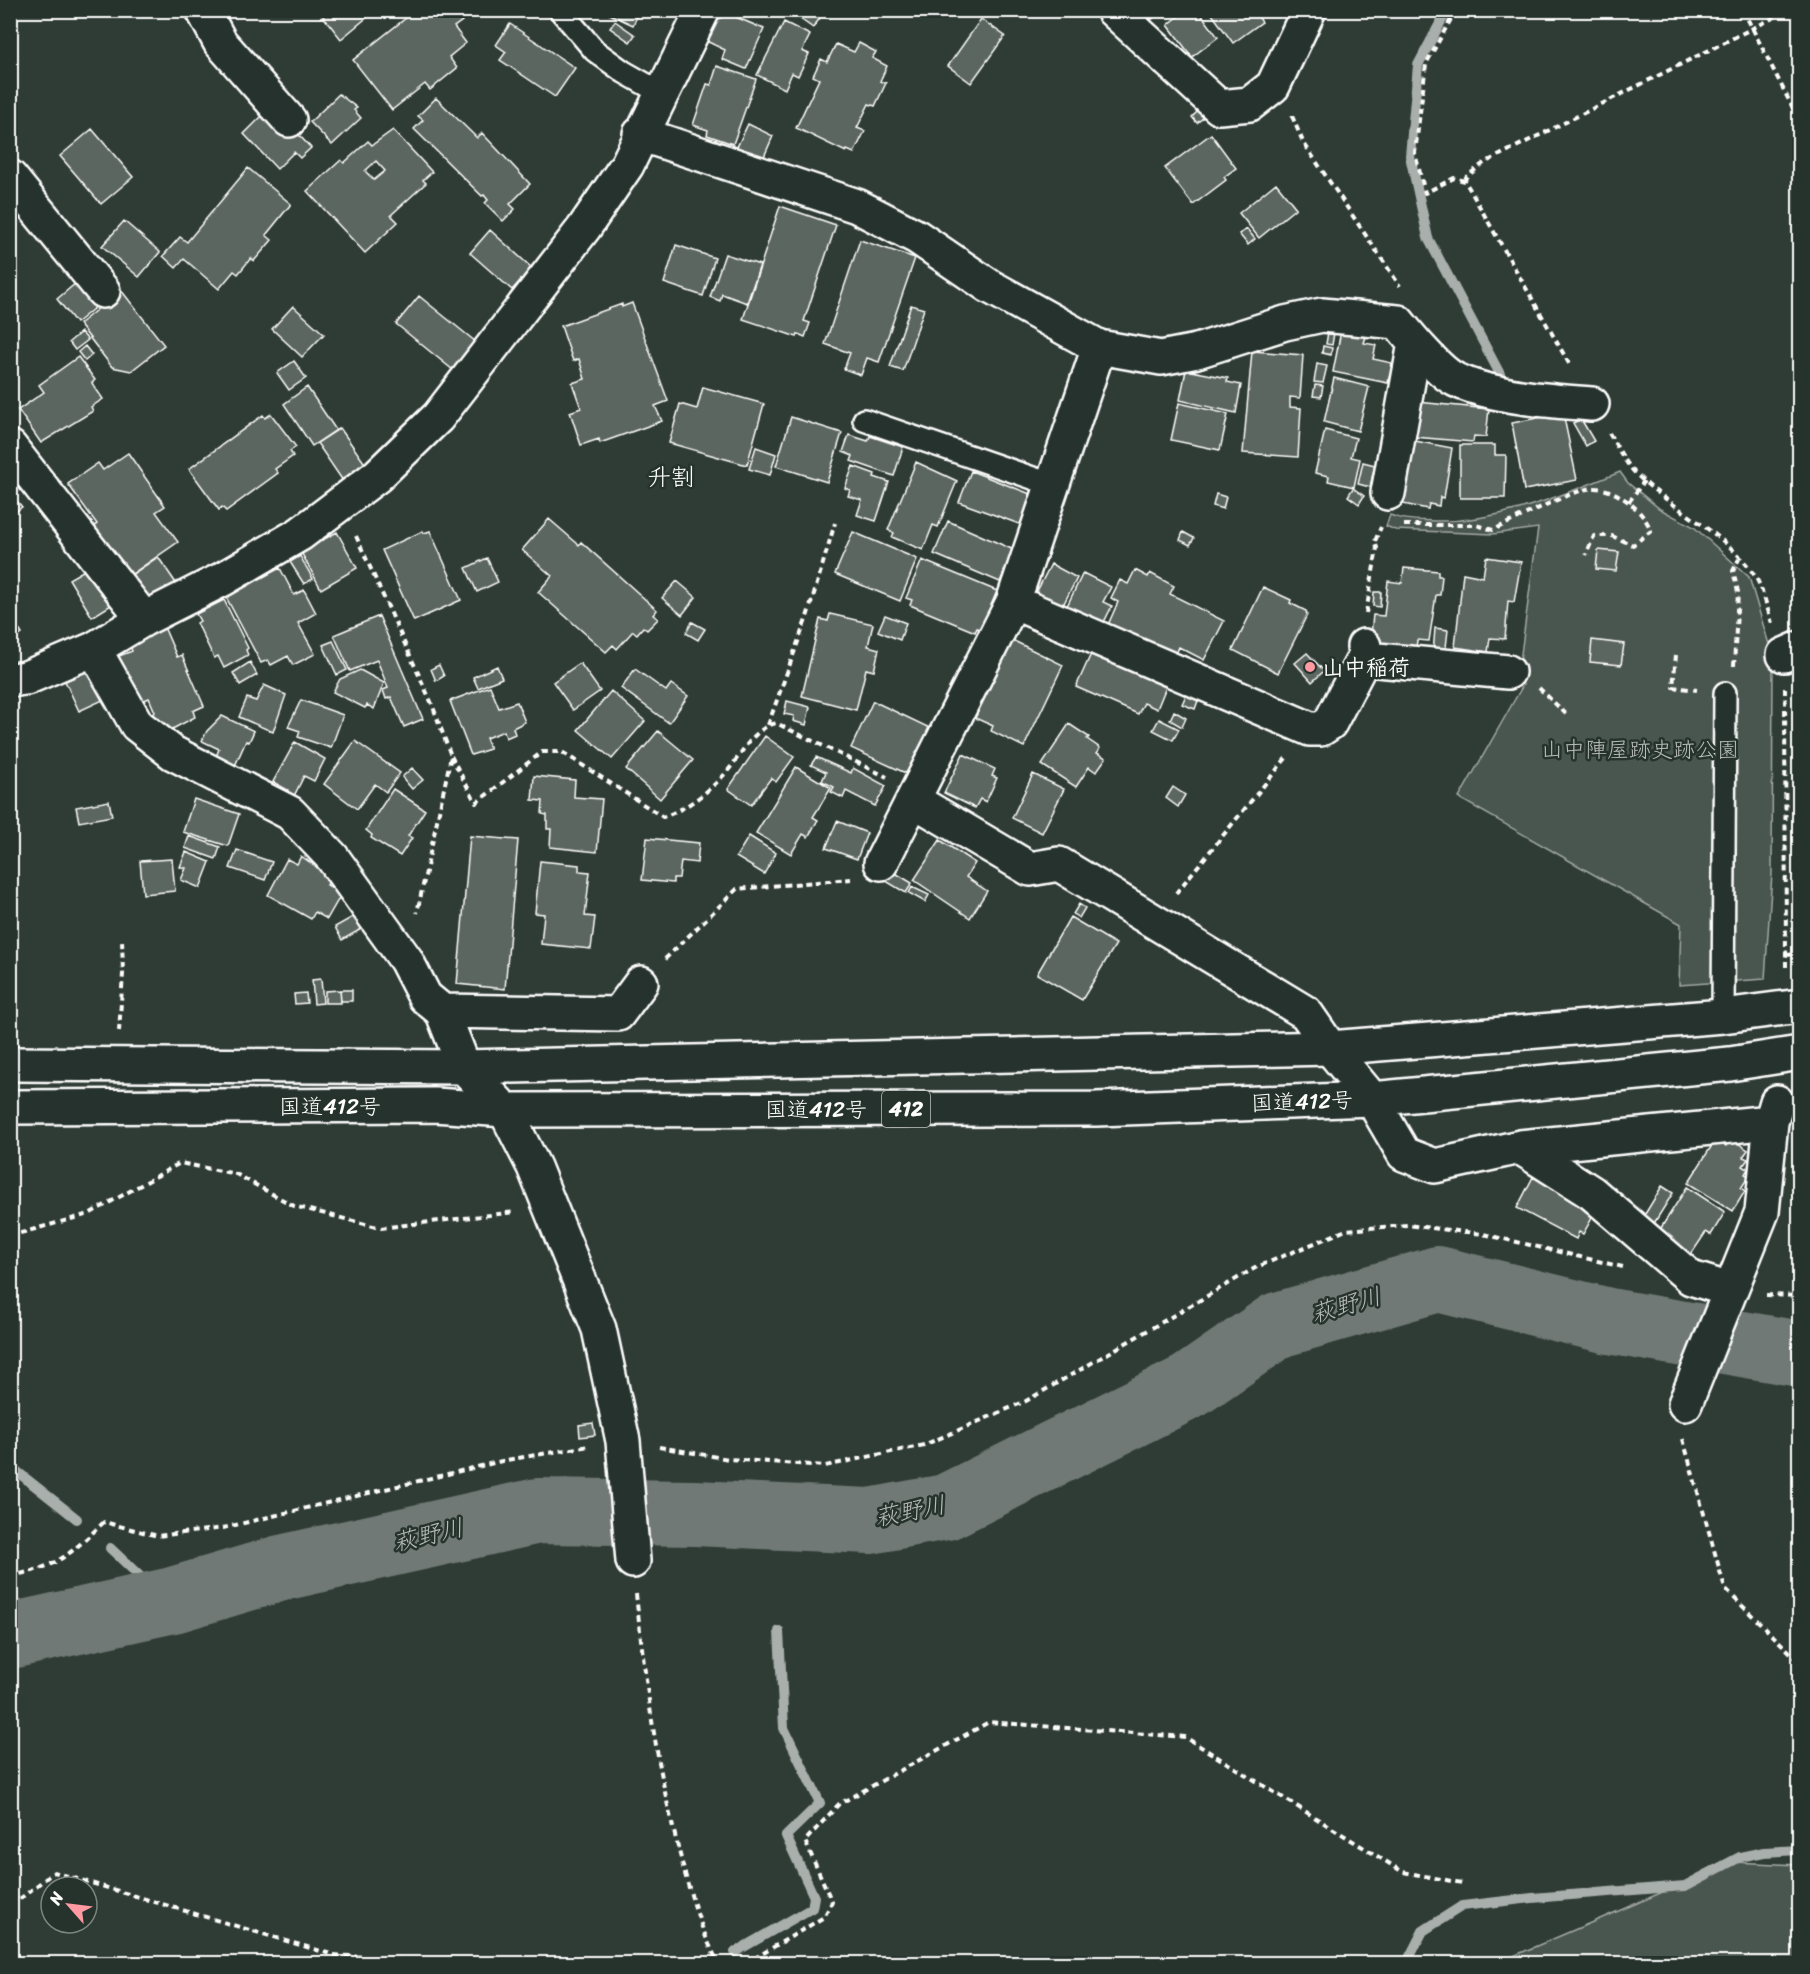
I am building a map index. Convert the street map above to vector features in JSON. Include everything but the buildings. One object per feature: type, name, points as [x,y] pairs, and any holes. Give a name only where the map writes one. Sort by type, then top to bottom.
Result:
[{"type":"main road","points":[[203,10],[220,42],[289,120]]},
{"type":"main road","points":[[10,680],[26,678],[94,649],[144,619],[223,579],[300,534],[377,476],[438,417],[584,228],[627,165],[640,134],[703,10]]},
{"type":"main road","points":[[1113,10],[1219,107],[1250,104],[1273,86],[1309,10]]},
{"type":"main road","points":[[640,134],[857,206],[917,237],[989,286],[1099,347],[1161,358],[1197,351],[1285,323],[1322,315],[1406,332],[1455,380],[1514,395],[1592,404]]},
{"type":"main road","points":[[10,177],[103,291]]},
{"type":"main road","points":[[1385,508],[1406,332]]},
{"type":"main road","points":[[881,863],[917,796],[1013,602],[1099,347]]},
{"type":"main road","points":[[10,447],[144,619]]},
{"type":"main road","points":[[1013,602],[1310,729],[1321,729],[1330,723],[1365,651],[1377,660],[1508,672]]},
{"type":"main road","points":[[94,649],[137,725],[173,753],[290,813],[332,857],[406,960],[425,998],[442,1011],[464,1067],[505,1110],[534,1167],[599,1329],[623,1441],[633,1561]]},
{"type":"main road","points":[[917,796],[1030,869],[1059,864],[1306,1013],[1330,1048],[1372,1099],[1404,1154],[1435,1166],[1520,1148],[1774,1112],[1762,1212],[1685,1404]]},
{"type":"main road","points":[[442,1011],[618,1014],[641,983]]},
{"type":"main road","name":"国道412号","points":[[10,1064],[464,1067],[1330,1048],[1723,1016],[1800,1006]]},
{"type":"main road","name":"国道412号","points":[[10,1107],[435,1106],[505,1110],[1096,1109],[1372,1099],[1730,1064],[1800,1053]]},
{"type":"main road","points":[[1520,1148],[1592,1193],[1691,1278],[1730,1290]]},
{"type":"lane","points":[[560,10],[595,51],[624,72],[661,93]]},
{"type":"lane","points":[[864,420],[1053,485]]},
{"type":"lane","points":[[1723,1016],[1725,693]]},
{"type":"path","points":[[1456,10],[1426,64],[1415,153],[1425,193],[1455,178],[1465,181],[1625,461],[1673,506],[1706,527],[1756,578],[1792,652],[1786,967]]},
{"type":"path","points":[[1743,10],[1800,122]]},
{"type":"path","points":[[1465,181],[1466,177],[1484,163],[1789,10]]},
{"type":"path","points":[[1273,86],[1283,95],[1303,142],[1406,294],[1408,303],[1406,332]]},
{"type":"path","points":[[1629,502],[1644,481]]},
{"type":"path","points":[[1399,525],[1476,525],[1493,530],[1571,494],[1595,488],[1629,502],[1647,519],[1651,531],[1633,545],[1612,536],[1594,536],[1586,555]]},
{"type":"path","points":[[339,506],[363,549],[432,704],[452,756],[476,803],[542,752],[562,752],[663,817],[682,811],[723,775],[757,731],[776,723],[917,796]]},
{"type":"path","points":[[1365,651],[1364,624],[1377,548],[1375,541],[1385,508]]},
{"type":"path","points":[[768,725],[808,614],[835,523]]},
{"type":"path","points":[[1676,655],[1674,687],[1725,693],[1732,686],[1738,592],[1733,571],[1739,559]]},
{"type":"path","points":[[1154,921],[1310,729]]},
{"type":"path","points":[[406,960],[452,756]]},
{"type":"path","points":[[641,983],[737,890],[866,878],[881,863]]},
{"type":"path","points":[[114,1065],[122,1006],[122,939]]},
{"type":"path","points":[[1786,955],[1800,954]]},
{"type":"path","points":[[10,1236],[89,1214],[180,1163],[236,1174],[294,1206],[381,1228],[551,1207]]},
{"type":"path","points":[[10,1576],[42,1570],[71,1553],[104,1522],[158,1536],[223,1528],[506,1460],[623,1441],[729,1459],[825,1466],[924,1445],[1026,1401],[1257,1267],[1346,1230],[1407,1225],[1483,1234],[1628,1268]]},
{"type":"path","points":[[1685,1404],[1679,1424],[1725,1589],[1800,1662]]},
{"type":"path","points":[[633,1561],[647,1697],[663,1791],[688,1888],[719,1964]]},
{"type":"path","points":[[745,1964],[824,1917],[832,1902],[805,1841],[839,1804],[989,1722],[1185,1737],[1402,1872],[1462,1883]]},
{"type":"path","points":[[10,1901],[16,1902],[54,1872],[334,1955],[471,1964]]},
{"type":"green space","name":"山中陣屋跡史跡公園","points":[[1620,472],[1628,483],[1660,509],[1694,527],[1749,577],[1773,658],[1772,873],[1765,979],[1679,985],[1681,924],[1459,798],[1523,685],[1519,669],[1538,528],[1493,534],[1395,530],[1386,526],[1390,515],[1435,521],[1484,517],[1530,506]]},
{"type":"green space","points":[[1733,1862],[1799,1865],[1799,1963],[1497,1963]]},
{"type":"waterway","points":[[1447,10],[1418,65],[1410,156],[1428,238],[1500,374]]},
{"type":"waterway","name":"萩野川","points":[[10,1636],[173,1600],[281,1568],[538,1511],[695,1513],[870,1521],[946,1507],[1190,1386],[1278,1325],[1438,1279],[1609,1321],[1800,1354]]},
{"type":"waterway","points":[[10,1466],[77,1519]]},
{"type":"waterway","points":[[110,1548],[165,1600]]},
{"type":"waterway","points":[[735,1952],[812,1908],[814,1897],[786,1836],[820,1803],[784,1728],[779,1631]]},
{"type":"waterway","points":[[1406,1964],[1423,1931],[1462,1906],[1685,1886],[1740,1857],[1764,1852],[1800,1850]]},
{"type":"place","name":"山中稲荷","points":[[1310,667]]},
{"type":"district","name":"升割","points":[[671,477]]}]
